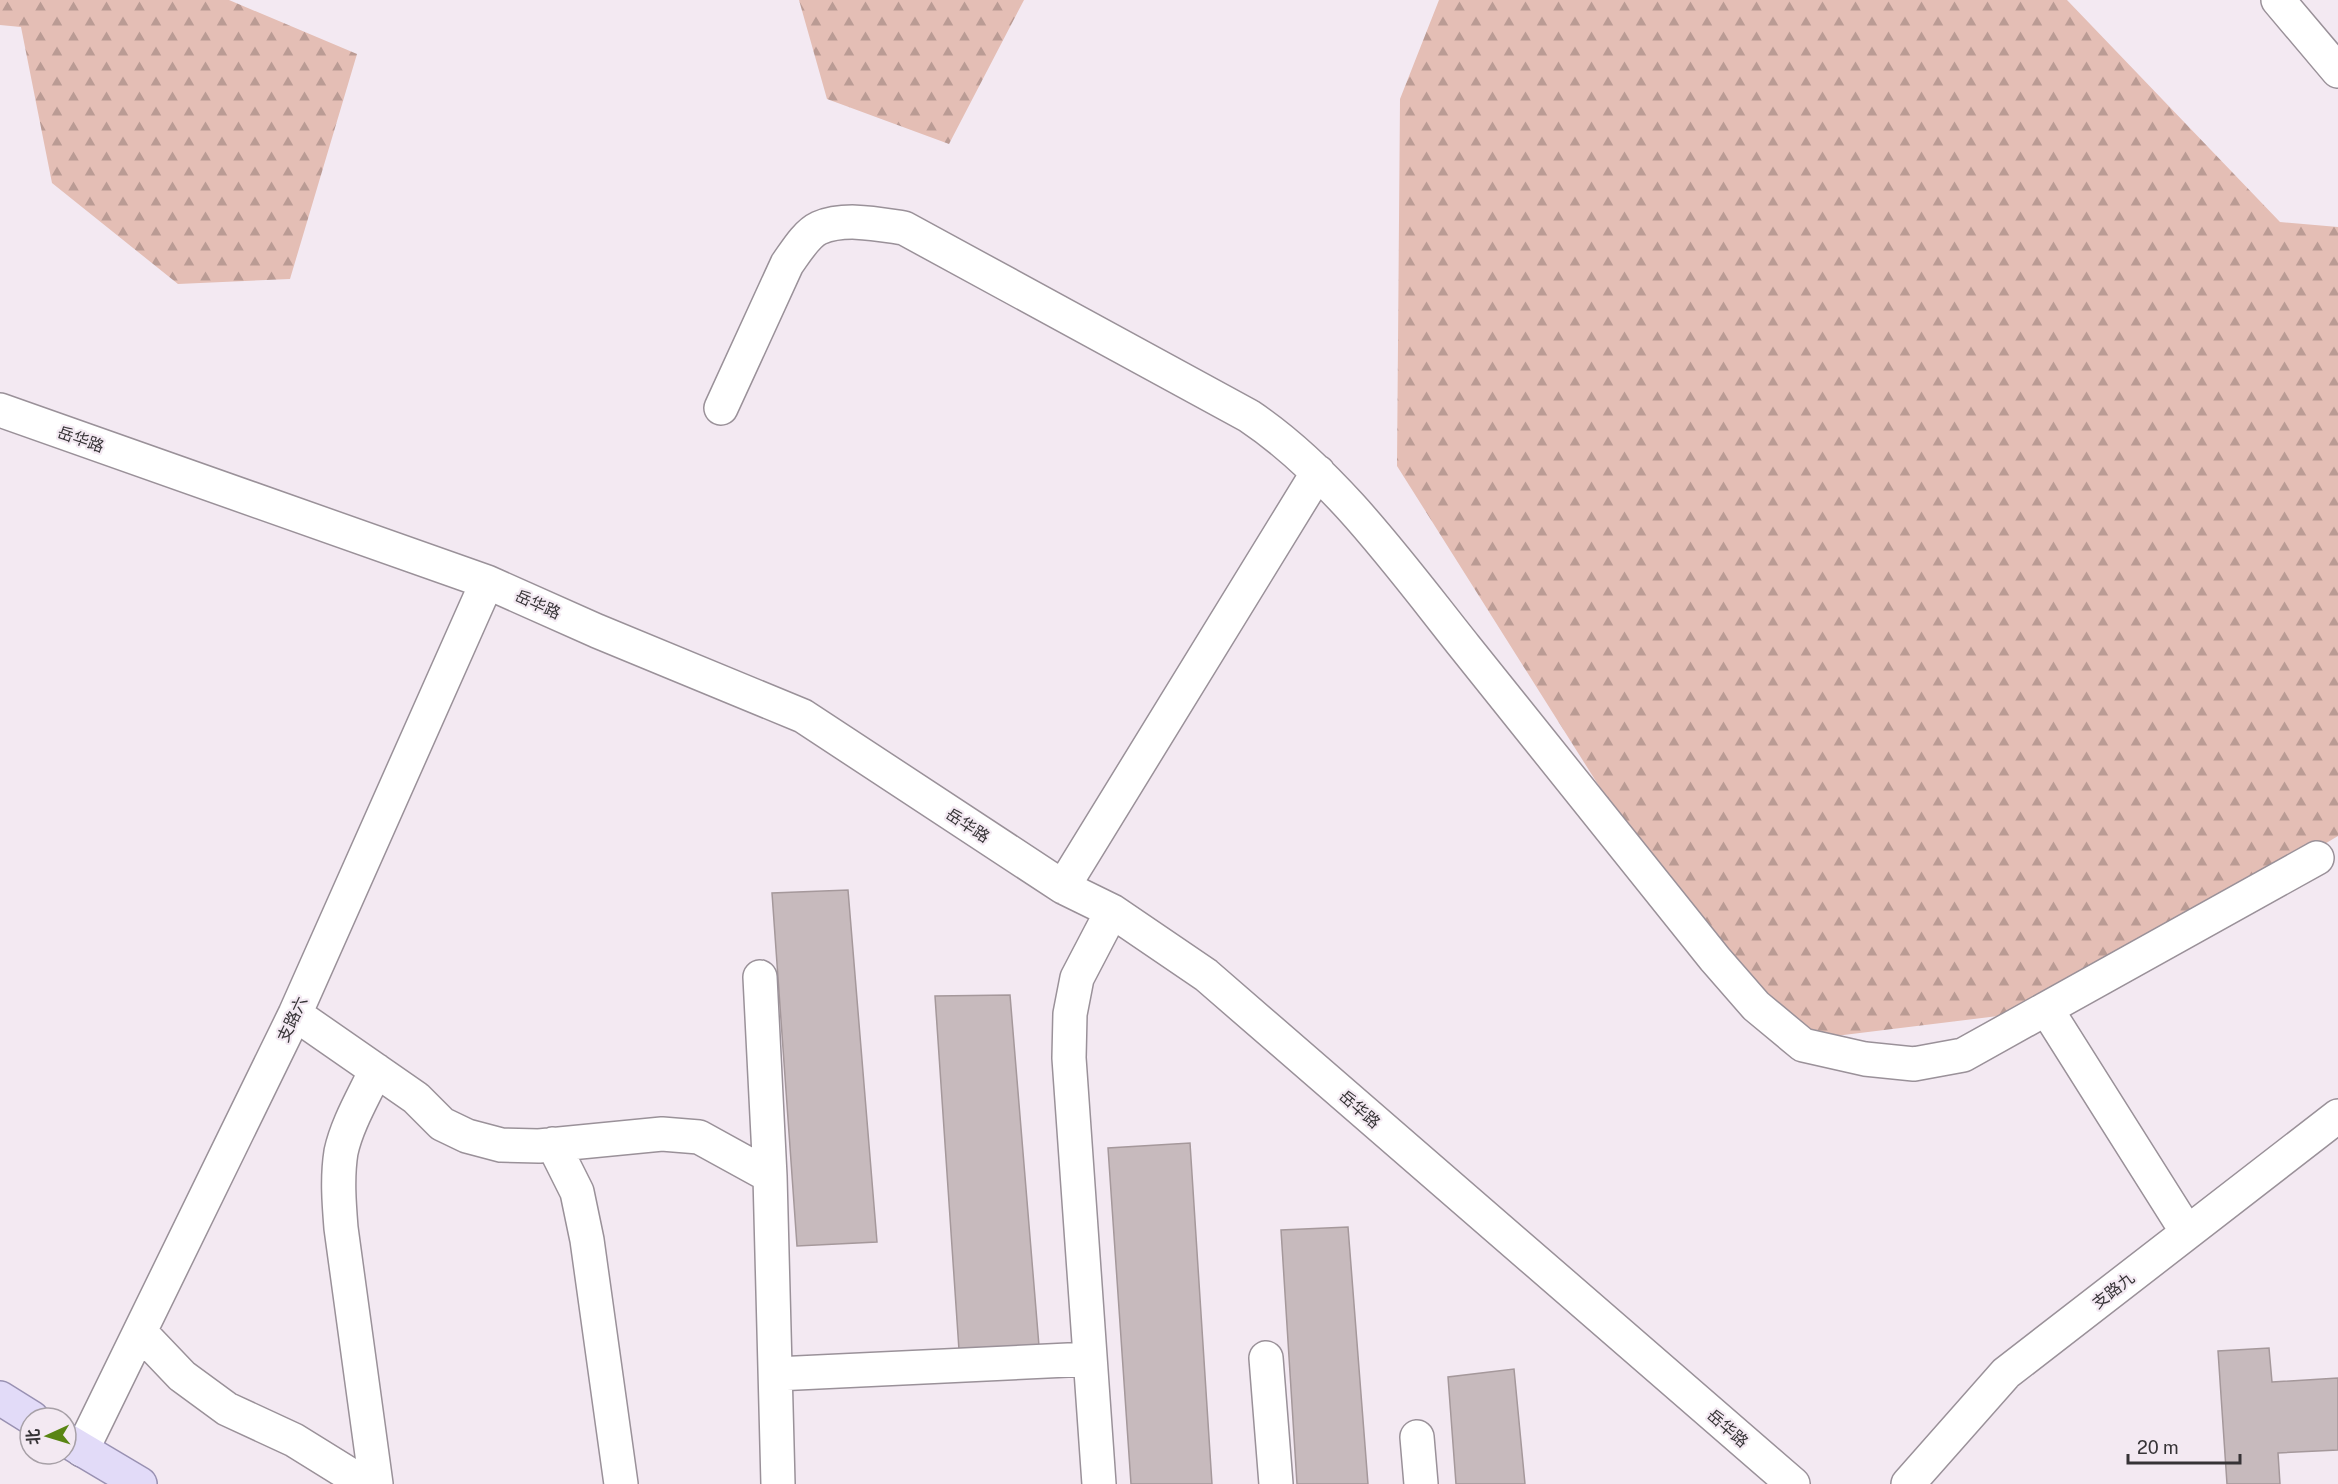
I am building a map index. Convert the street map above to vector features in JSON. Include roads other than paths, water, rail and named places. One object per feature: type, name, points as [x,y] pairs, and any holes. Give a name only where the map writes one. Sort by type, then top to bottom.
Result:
[{"type":"main road","points":[[0,1398],[18,1409]]},
{"type":"main road","points":[[78,1447],[140,1484]]},
{"type":"street","points":[[2278,0],[2338,71]]},
{"type":"street","points":[[721,408],[787,264],[802,244],[818,229],[858,222],[904,228],[1249,416],[1274,433],[1318,472],[1392,556],[1715,959],[1756,1006],[1803,1045],[1865,1059],[1914,1064],[1963,1055],[2318,858]]},
{"type":"street","name":"岳华路","points":[[0,410],[488,582],[597,631],[803,716],[1063,887],[1112,911],[1206,975],[1793,1484]]},
{"type":"street","points":[[1063,887],[1318,472]]},
{"type":"street","name":"支路六","points":[[78,1438],[140,1332],[295,1014],[488,582]]},
{"type":"street","points":[[1099,1484],[1069,1058],[1070,1014],[1077,978],[1112,911]]},
{"type":"street","points":[[760,977],[770,1176],[778,1484]]},
{"type":"street","points":[[2047,1010],[2187,1232]]},
{"type":"street","points":[[295,1014],[416,1098],[442,1124],[467,1136],[501,1145],[553,1144],[662,1134],[699,1137],[770,1176]]},
{"type":"street","points":[[376,1070],[352,1122],[342,1152],[339,1190],[341,1227],[376,1484]]},
{"type":"street","name":"支路九","points":[[1908,1484],[2006,1373],[2338,1116]]},
{"type":"street","points":[[553,1144],[577,1192],[588,1240],[621,1484]]},
{"type":"street","points":[[140,1332],[182,1376],[227,1409],[294,1440],[365,1484]]},
{"type":"street","points":[[776,1374],[1089,1359]]},
{"type":"street","points":[[1266,1359],[1276,1484]]},
{"type":"street","points":[[1418,1437],[1421,1484]]}]
